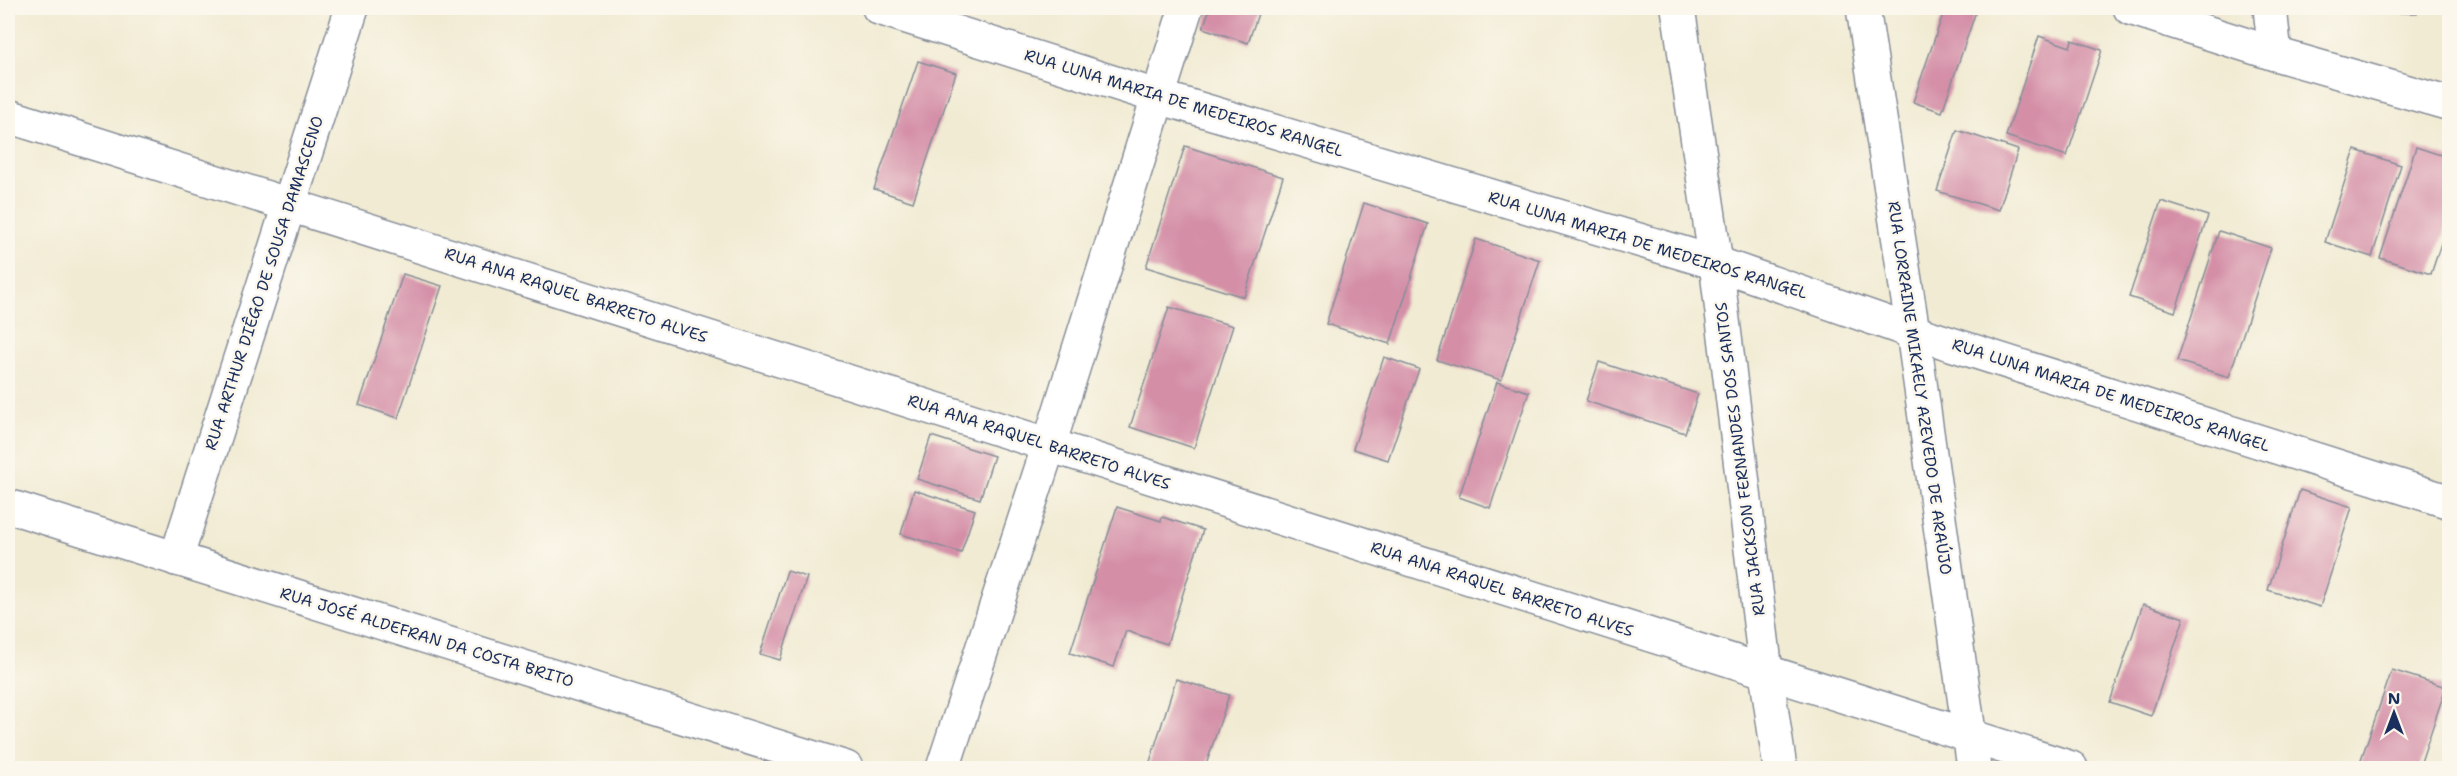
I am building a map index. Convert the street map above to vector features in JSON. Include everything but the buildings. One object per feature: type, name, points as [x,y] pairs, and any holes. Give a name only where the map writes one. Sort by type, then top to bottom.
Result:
[{"type":"street","name":"RUA ARTHUR DIÊGO DE SOUSA DAMASCENO","points":[[176,559],[352,8]]},
{"type":"street","name":"RUA LUNA MARIA DE MEDEIROS RANGEL","points":[[879,8],[1160,97],[1716,263],[1912,332],[2450,502]]},
{"type":"street","points":[[943,768],[1049,445],[1160,97],[1186,8]]},
{"type":"street","name":"RUA JACKSON FERNANDES DOS SANTOS","points":[[1678,8],[1716,263],[1766,672],[1780,768]]},
{"type":"street","name":"RUA LORRAINE MIKAELY AZEVEDO DE ARAÚJO","points":[[1863,8],[1974,768]]},
{"type":"street","points":[[2130,8],[2275,54],[2450,104]]},
{"type":"street","points":[[2270,8],[2275,54]]},
{"type":"street","name":"RUA ANA RAQUEL BARRETO ALVES","points":[[8,116],[2070,768]]},
{"type":"street","name":"RUA JOSÉ ALDEFRAN DA COSTA BRITO","points":[[8,506],[846,768]]}]
